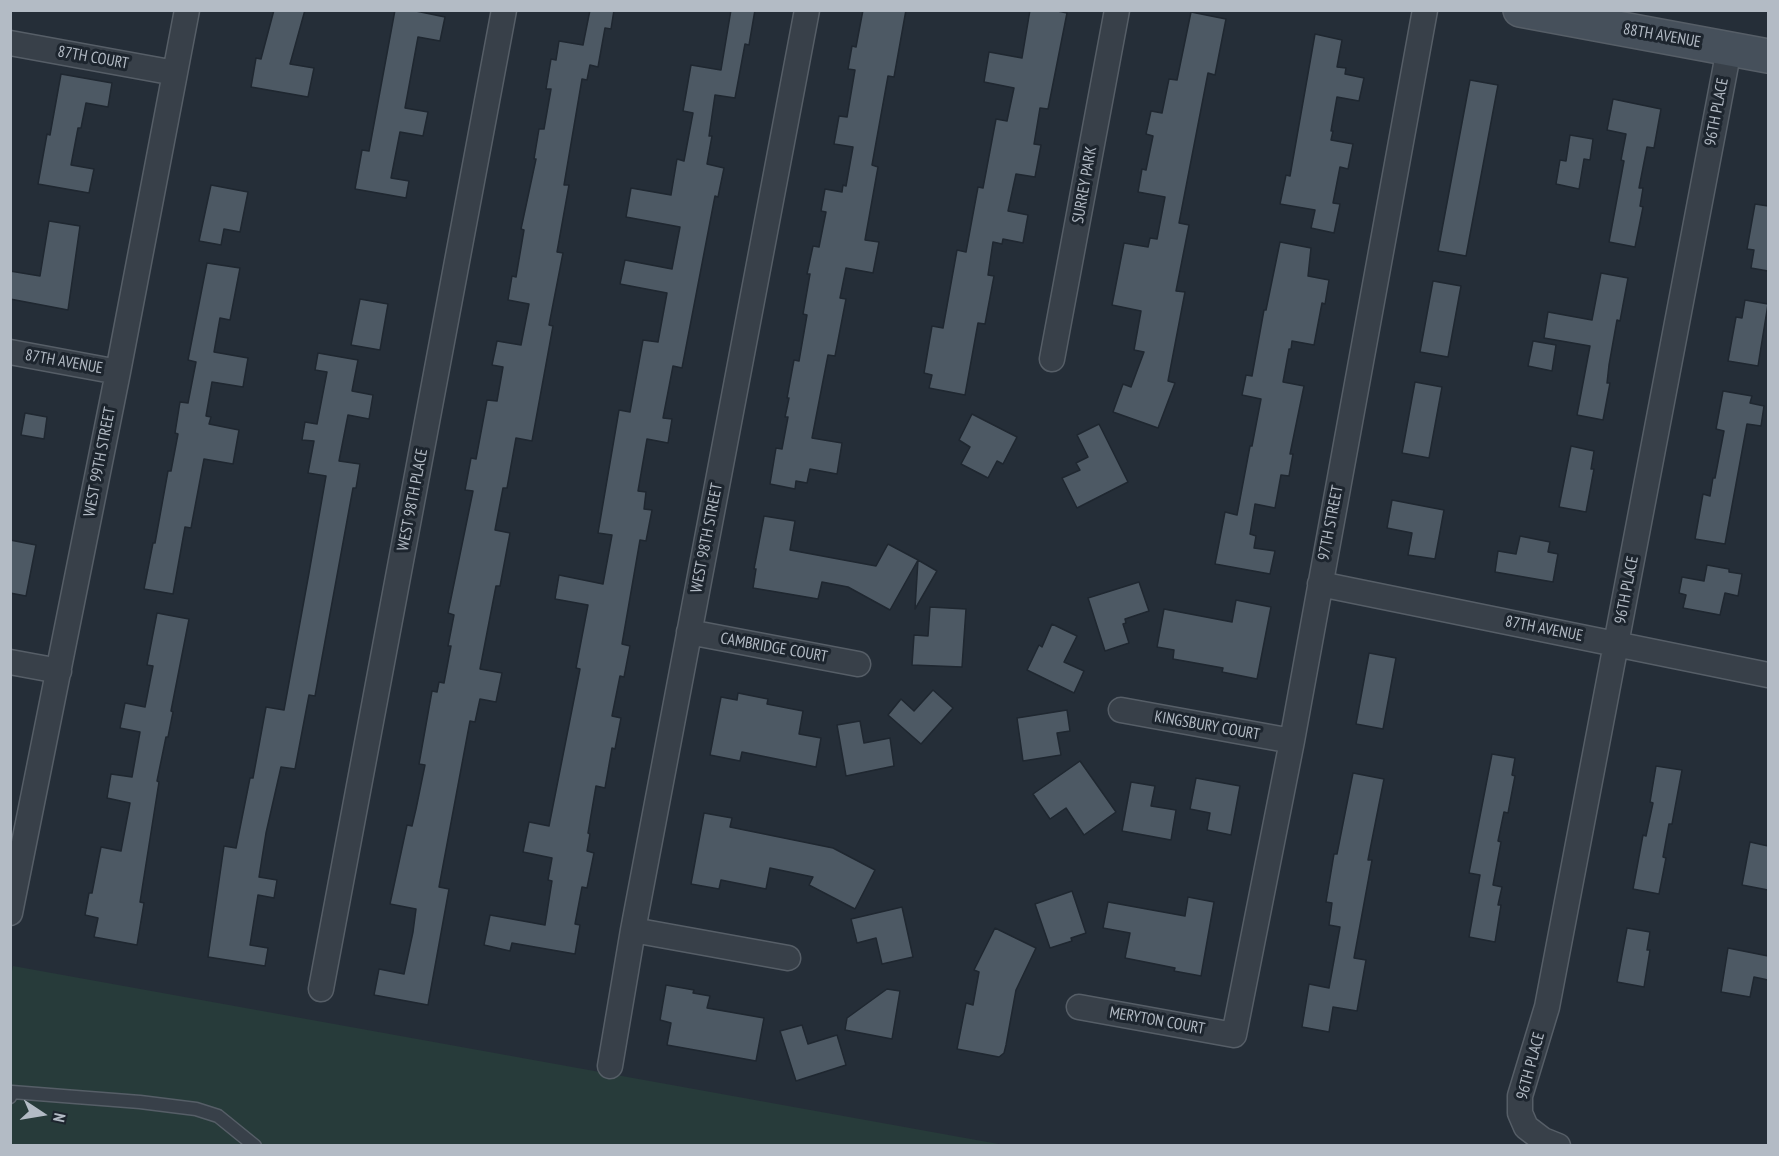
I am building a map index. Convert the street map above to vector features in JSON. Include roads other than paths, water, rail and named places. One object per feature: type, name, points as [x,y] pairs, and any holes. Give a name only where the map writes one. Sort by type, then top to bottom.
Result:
[{"type":"street","name":"WEST 99TH STREET","points":[[10,913],[118,372],[187,10]]},
{"type":"street","name":"WEST 98TH PLACE","points":[[321,989],[504,10]]},
{"type":"street","name":"WEST 98TH STREET","points":[[610,1066],[633,930],[807,10]]},
{"type":"street","name":"SURREY PARK","points":[[1052,359],[1117,10]]},
{"type":"street","name":"97TH STREET","points":[[1234,1035],[1292,741],[1425,10]]},
{"type":"street","name":"88TH AVENUE","points":[[1520,10],[1768,56]]},
{"type":"street","name":"87TH COURT","points":[[10,43],[175,74]]},
{"type":"street","name":"96TH PLACE","points":[[1558,1146],[1543,1140],[1526,1127],[1520,1113],[1520,1096],[1547,1007],[1729,49]]},
{"type":"street","name":"87TH AVENUE","points":[[10,352],[118,372]]},
{"type":"street","name":"87TH AVENUE","points":[[1320,584],[1768,675]]},
{"type":"street","name":"CAMBRIDGE COURT","points":[[689,632],[858,664]]},
{"type":"street","points":[[10,662],[59,671]]},
{"type":"street","name":"KINGSBURY COURT","points":[[1121,710],[1292,741]]},
{"type":"street","points":[[633,930],[788,958]]},
{"type":"street","name":"MERYTON COURT","points":[[1080,1007],[1234,1035]]},
{"type":"lane","points":[[10,1097],[12,1092],[140,1102],[196,1109],[218,1116],[255,1146]]}]
